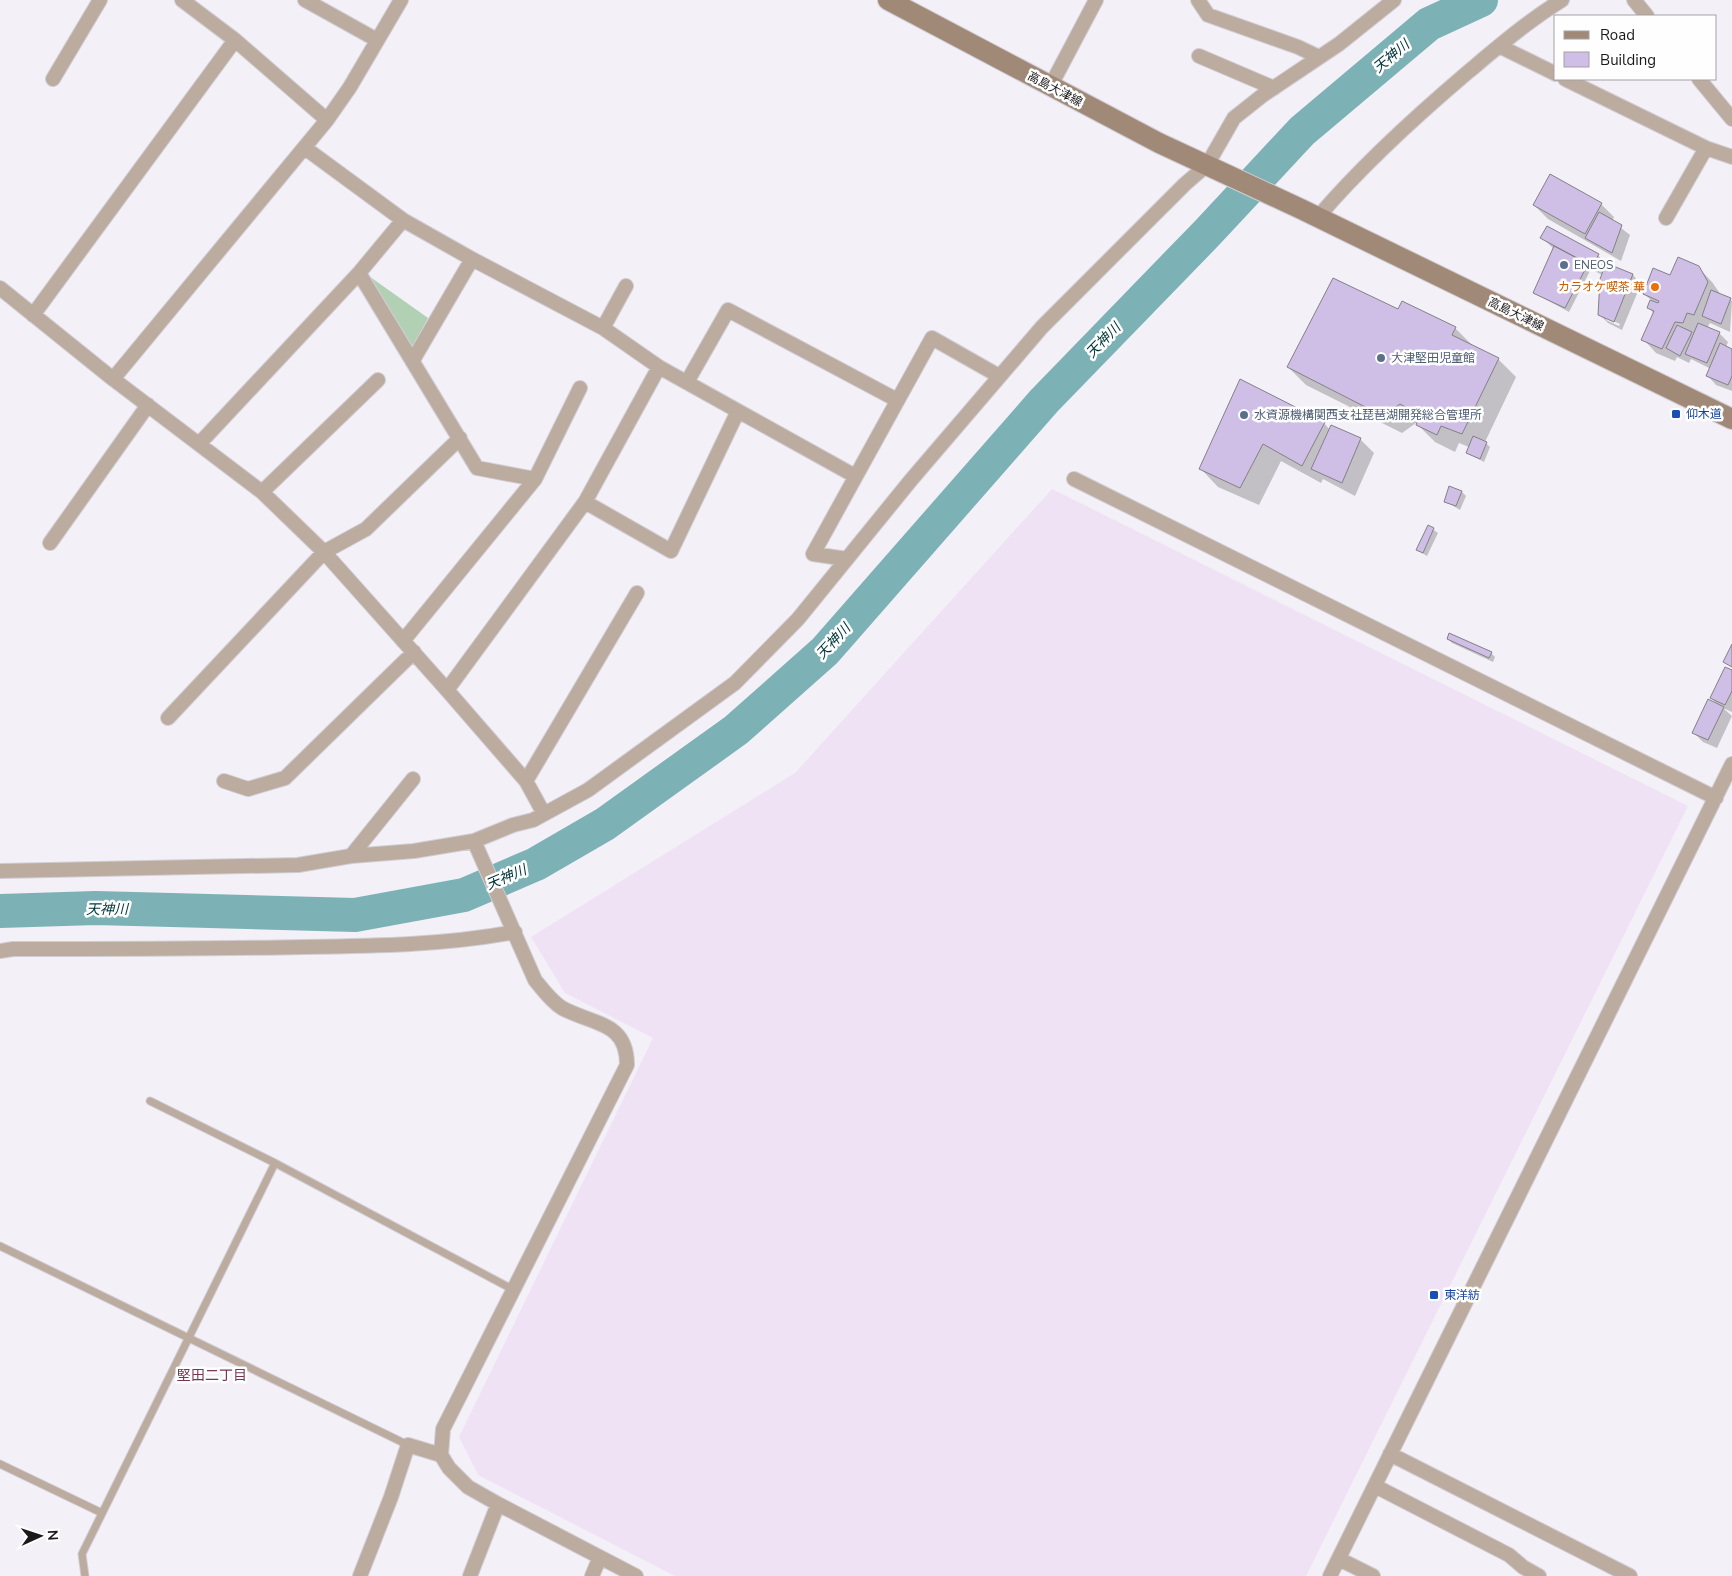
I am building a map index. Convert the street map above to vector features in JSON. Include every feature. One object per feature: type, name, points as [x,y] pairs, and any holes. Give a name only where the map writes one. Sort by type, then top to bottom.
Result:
[{"type":"main road","name":"高島大津線","points":[[888,0],[1050,87],[1216,169]]},
{"type":"main road","points":[[1216,169],[1310,213]]},
{"type":"main road","name":"高島大津線","points":[[1310,213],[1732,419]]},
{"type":"street","points":[[53,78],[100,0]]},
{"type":"street","points":[[182,0],[235,40],[327,120]]},
{"type":"street","points":[[305,0],[377,40]]},
{"type":"street","points":[[113,379],[327,120],[401,0]]},
{"type":"street","points":[[1050,87],[1096,0]]},
{"type":"street","points":[[1198,0],[1208,15],[1298,46],[1319,57]]},
{"type":"street","points":[[0,871],[298,865],[351,856],[476,846],[544,814],[588,790],[735,683],[798,619],[999,376],[1042,327],[1185,184],[1216,169],[1234,118],[1394,0]]},
{"type":"street","points":[[1310,213],[1350,179],[1439,96],[1532,19],[1562,0]]},
{"type":"street","points":[[1634,0],[1646,15]]},
{"type":"street","points":[[33,315],[235,40]]},
{"type":"street","points":[[1499,46],[1554,73]]},
{"type":"street","points":[[1199,56],[1274,88]]},
{"type":"street","points":[[1567,80],[1706,148],[1732,157]]},
{"type":"street","points":[[1700,80],[1732,119]]},
{"type":"street","points":[[305,148],[403,220],[472,259],[603,328],[659,366],[855,476]]},
{"type":"street","points":[[1666,218],[1706,148]]},
{"type":"street","points":[[199,444],[359,273],[403,220]]},
{"type":"street","points":[[413,360],[472,259]]},
{"type":"street","points":[[359,273],[477,468],[535,479]]},
{"type":"street","points":[[603,328],[626,286]]},
{"type":"street","points":[[0,288],[113,379],[262,492],[324,552],[448,690],[526,781],[544,814]]},
{"type":"street","points":[[687,382],[728,310],[897,400]]},
{"type":"street","points":[[847,559],[813,554],[932,338],[999,376]]},
{"type":"street","points":[[448,690],[584,502],[659,366]]},
{"type":"street","points":[[262,492],[378,380]]},
{"type":"street","points":[[403,641],[535,479],[580,388]]},
{"type":"street","points":[[50,543],[148,405]]},
{"type":"street","points":[[584,502],[671,551],[738,411]]},
{"type":"street","points":[[168,718],[324,552],[366,529],[460,438]]},
{"type":"street","points":[[1074,479],[1716,798]]},
{"type":"street","points":[[526,781],[637,594]]},
{"type":"street","points":[[224,781],[248,789],[285,778],[414,652]]},
{"type":"street","points":[[1330,1576],[1732,764]]},
{"type":"street","points":[[351,856],[413,779]]},
{"type":"street","points":[[476,846],[535,980],[548,997],[562,1008],[614,1031],[621,1037],[627,1050],[627,1065],[512,1289],[443,1429],[441,1455],[449,1468],[468,1487],[636,1576]]},
{"type":"street","points":[[0,951],[13,949],[214,949],[366,946],[482,938],[515,932]]},
{"type":"street","points":[[360,1576],[391,1497],[408,1446],[441,1455]]},
{"type":"street","points":[[1390,1454],[1630,1576]]},
{"type":"street","points":[[1375,1486],[1509,1555],[1523,1567],[1538,1576]]},
{"type":"street","points":[[470,1576],[498,1504]]},
{"type":"street","points":[[592,1576],[600,1557]]},
{"type":"street","points":[[1339,1559],[1373,1576]]},
{"type":"lane","points":[[150,1101],[275,1163],[512,1289]]},
{"type":"lane","points":[[85,1576],[82,1554],[190,1340],[275,1163]]},
{"type":"lane","points":[[0,1246],[408,1446]]},
{"type":"lane","points":[[0,1464],[102,1513]]},
{"type":"shaded area","points":[[1052,489],[1688,806],[1306,1576],[675,1576],[478,1475],[459,1437],[653,1038],[565,993],[531,937],[795,773]]},
{"type":"green space","points":[[366,274],[428,318],[412,348]]},
{"type":"building","points":[[1550,174],[1602,203],[1585,234],[1533,205]]},
{"type":"building","points":[[1599,212],[1622,225],[1612,253],[1585,238]]},
{"type":"building","points":[[1547,226],[1599,254],[1592,266],[1540,238]]},
{"type":"building","points":[[1554,246],[1588,264],[1565,308],[1533,293]]},
{"type":"building","points":[[1678,257],[1699,266],[1708,282],[1694,315],[1687,313],[1683,323],[1675,322],[1662,349],[1641,340],[1654,311],[1647,308],[1650,300],[1658,303],[1659,301],[1643,294],[1653,268],[1670,275]]},
{"type":"building","points":[[1606,263],[1633,274],[1614,322],[1598,315],[1600,279]]},
{"type":"building","points":[[1333,278],[1398,309],[1402,301],[1456,327],[1452,335],[1499,358],[1462,434],[1441,426],[1437,435],[1416,425],[1420,415],[1400,404],[1383,416],[1287,367]]},
{"type":"building","points":[[1711,290],[1731,298],[1721,324],[1702,316]]},
{"type":"building","points":[[1698,323],[1720,332],[1707,363],[1685,354]]},
{"type":"building","points":[[1677,325],[1692,332],[1680,356],[1666,348]]},
{"type":"building","points":[[1720,343],[1732,349],[1732,376],[1728,385],[1706,376]]},
{"type":"building","points":[[1240,379],[1325,422],[1302,466],[1263,444],[1240,488],[1199,469]]},
{"type":"building","points":[[1331,425],[1361,438],[1342,483],[1311,469]]},
{"type":"building","points":[[1473,436],[1487,442],[1480,459],[1466,453]]},
{"type":"building","points":[[1449,486],[1462,491],[1456,506],[1444,502]]},
{"type":"building","points":[[1428,525],[1434,528],[1423,553],[1416,550]]},
{"type":"building","points":[[1449,633],[1492,652],[1489,658],[1447,639]]},
{"type":"building","points":[[1732,644],[1732,667],[1723,662]]},
{"type":"building","points":[[1725,667],[1732,670],[1732,691],[1725,705],[1710,698]]},
{"type":"building","points":[[1708,699],[1724,707],[1708,740],[1692,733]]},
{"type":"waterway","name":"天神川","points":[[0,911],[96,908],[355,915],[464,895],[536,864],[605,824],[736,730],[825,651],[1044,401],[1208,232],[1302,131],[1429,24],[1481,0]]},
{"type":"place","name":"ENEOS","points":[[1564,265]]},
{"type":"place","name":"カラオケ喫茶 華","points":[[1655,287]]},
{"type":"place","name":"大津堅田児童館","points":[[1381,358]]},
{"type":"place","name":"仰木道","points":[[1676,414]]},
{"type":"place","name":"水資源機構関西支社琵琶湖開発総合管理所","points":[[1244,415]]},
{"type":"place","name":"東洋紡","points":[[1434,1295]]},
{"type":"district","name":"堅田二丁目","points":[[212,1375]]}]
